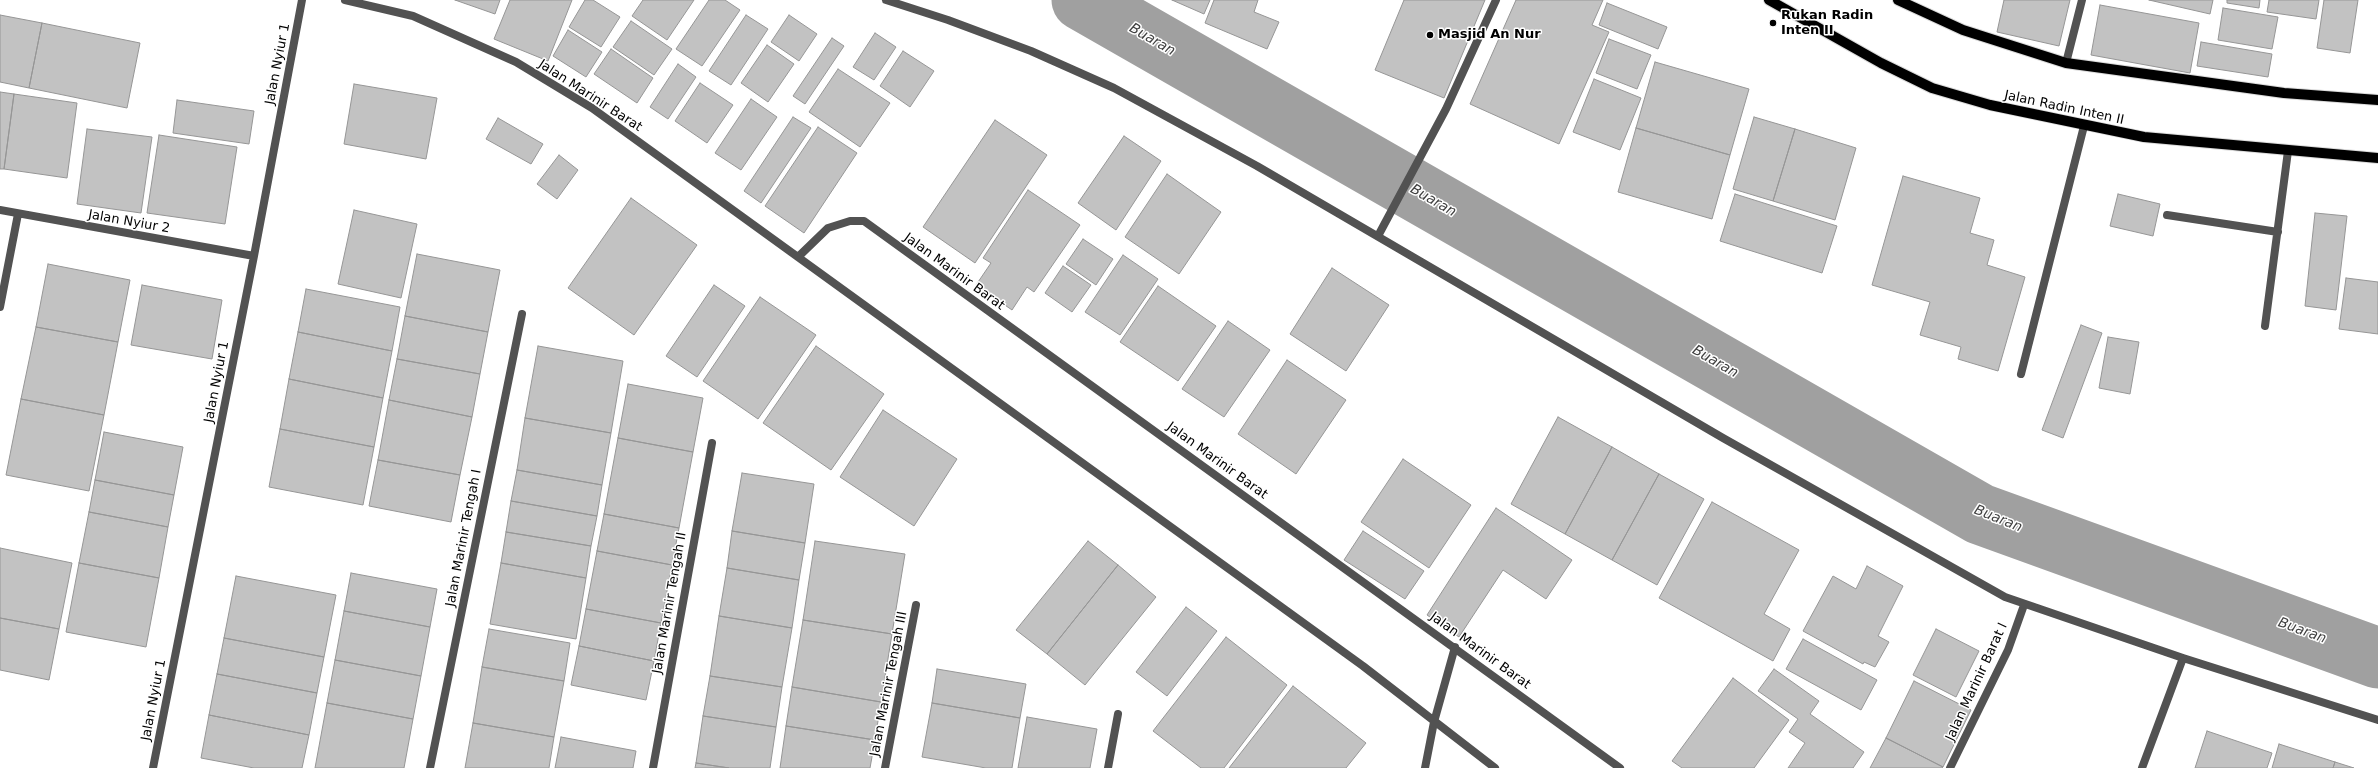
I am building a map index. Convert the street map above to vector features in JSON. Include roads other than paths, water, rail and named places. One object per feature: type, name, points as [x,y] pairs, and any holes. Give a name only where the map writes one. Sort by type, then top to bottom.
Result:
[{"type":"main road","name":"Jalan Radin Inten II","points":[[1769,0],[1882,63],[1932,88],[1990,105],[2144,138],[2378,158]]},
{"type":"main road","points":[[1898,0],[1963,30],[2066,63],[2284,93],[2378,100]]},
{"type":"street","name":"Jalan Nyiur 1","points":[[153,768],[254,256],[302,0]]},
{"type":"street","name":"Jalan Marinir Barat","points":[[345,0],[364,2],[413,16],[516,62],[592,108],[1357,662],[1494,768]]},
{"type":"street","points":[[886,0],[948,20],[1024,49],[1114,88],[1258,166],[1730,442],[2005,598],[2024,606],[2378,720]]},
{"type":"street","points":[[1378,236],[1389,218],[1446,109],[1496,0]]},
{"type":"street","points":[[2066,63],[2082,0]]},
{"type":"street","points":[[2021,374],[2084,126]]},
{"type":"street","points":[[2265,326],[2288,151]]},
{"type":"street","name":"Jalan Nyiur 2","points":[[0,210],[254,256]]},
{"type":"street","points":[[0,307],[18,214]]},
{"type":"street","points":[[2167,215],[2278,232]]},
{"type":"street","name":"Jalan Marinir Barat","points":[[798,257],[828,228],[850,221],[864,221],[1455,647],[1620,768]]},
{"type":"street","name":"Jalan Marinir Tengah I","points":[[430,768],[522,314]]},
{"type":"street","name":"Jalan Marinir Tengah II","points":[[653,768],[712,443]]},
{"type":"street","name":"Jalan Marinir Tengah III","points":[[885,768],[916,605]]},
{"type":"street","name":"Jalan Marinir Barat I","points":[[1950,768],[2008,650],[2024,606]]},
{"type":"street","points":[[1425,768],[1434,722],[1455,647]]},
{"type":"street","points":[[2142,768],[2183,658]]},
{"type":"street","points":[[1108,768],[1118,714]]},
{"type":"waterway","name":"Buaran","points":[[1082,0],[1980,514],[2378,658]]},
{"type":"place","name":"Rukan Radin Inten II","points":[[1773,23]]},
{"type":"place","name":"Masjid An Nur","points":[[1430,35]]}]
